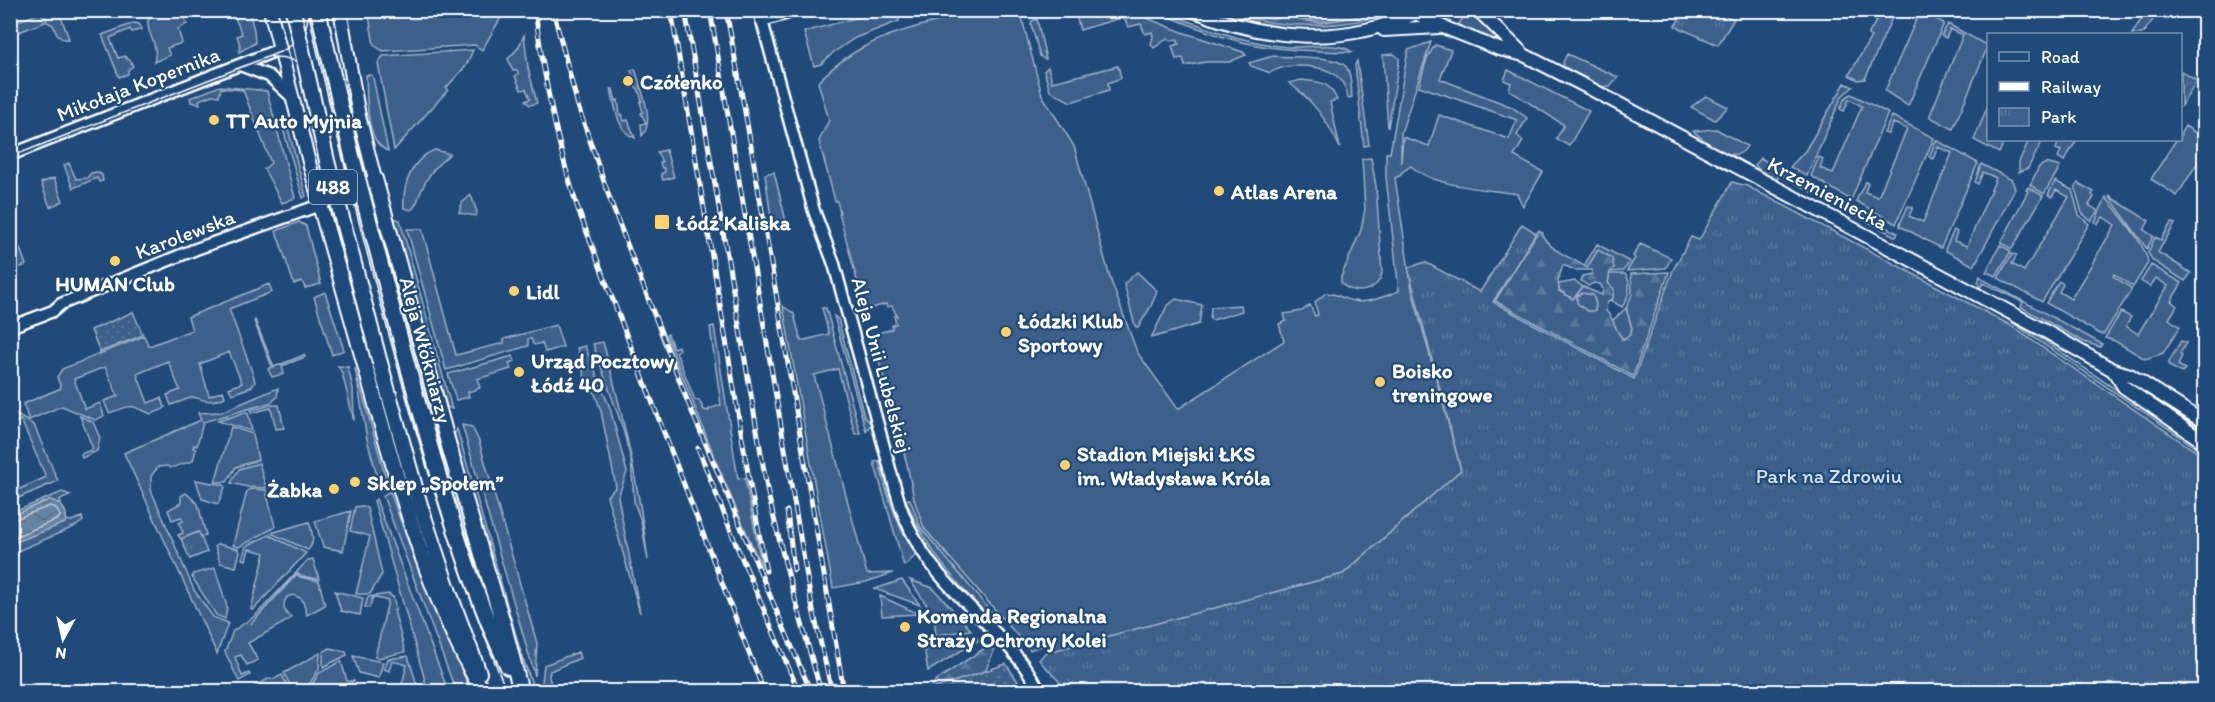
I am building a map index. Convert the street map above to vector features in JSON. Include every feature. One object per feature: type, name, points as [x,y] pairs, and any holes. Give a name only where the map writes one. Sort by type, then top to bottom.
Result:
[{"type":"main road","points":[[270,10],[320,205],[403,499],[422,559],[462,654],[485,692]]},
{"type":"main road","name":"488","points":[[293,10],[327,162],[380,363],[420,505],[485,692]]},
{"type":"main road","name":"Aleja Włókniarzy","points":[[318,10],[352,156],[442,486],[467,563],[499,646],[521,692]]},
{"type":"main road","points":[[340,10],[359,116],[375,179],[450,450],[504,626],[521,692]]},
{"type":"main road","points":[[760,15],[796,10]]},
{"type":"main road","points":[[1192,10],[1238,26],[1282,34],[1338,35],[1376,28],[1415,12]]},
{"type":"main road","name":"Krzemieniecka","points":[[1478,10],[1524,55]]},
{"type":"main road","points":[[1490,10],[1495,27]]},
{"type":"main road","name":"Krzemieniecka","points":[[1415,12],[1443,27],[1499,49],[1524,55],[1612,100],[2006,310],[2113,370],[2130,375],[2205,422]]},
{"type":"main road","points":[[1376,28],[1385,30],[1443,27]]},
{"type":"main road","name":"Krzemieniecka","points":[[2113,370],[2124,387],[2205,442]]},
{"type":"street","name":"Aleja Unii Lubelskiej","points":[[760,15],[814,211],[834,264],[905,520],[938,574],[1010,647],[1040,692]]},
{"type":"street","name":"Mikołaja Kopernika","points":[[10,154],[280,49]]},
{"type":"street","points":[[239,65],[269,76],[292,97]]},
{"type":"street","name":"Karolewska","points":[[10,327],[53,311],[61,304],[196,249],[320,205],[375,179]]},
{"type":"green space","points":[[368,10],[505,11],[482,50],[475,45],[383,51],[374,45]]},
{"type":"green space","points":[[884,10],[898,11],[899,21],[855,38],[821,64],[814,66],[804,32]]},
{"type":"green space","points":[[1685,10],[1714,11],[1734,19],[1718,45],[1675,26]]},
{"type":"green space","points":[[2147,10],[2160,11],[2143,33],[2133,33]]},
{"type":"green space","points":[[44,11],[59,11],[69,39],[62,39],[58,36],[53,25],[47,22]]},
{"type":"green space","points":[[182,11],[187,24],[178,29],[182,43],[167,48],[170,55],[154,62],[155,50],[148,20],[154,15],[170,12],[171,15]]},
{"type":"green space","points":[[232,11],[249,11],[254,30],[255,43],[239,52],[240,45],[237,36],[242,34]]},
{"type":"green space","name":"Łódzki Klub Sportowy","points":[[979,11],[1020,11],[1042,95],[1074,146],[1110,278],[1137,352],[1178,409],[1284,341],[1279,324],[1286,321],[1284,314],[1302,311],[1310,305],[1315,316],[1318,315],[1315,302],[1326,293],[1359,302],[1399,291],[1386,177],[1386,153],[1390,153],[1408,50],[1431,42],[1401,133],[1401,163],[1403,137],[1429,146],[1439,115],[1509,139],[1517,120],[1419,86],[1427,58],[1435,45],[1451,50],[1440,79],[1512,107],[1527,118],[1517,135],[1523,141],[1514,156],[1543,172],[1523,206],[1517,194],[1446,183],[1433,179],[1411,166],[1395,178],[1412,290],[1461,470],[1343,574],[1051,652],[1056,641],[1030,650],[924,528],[914,499],[907,464],[872,335],[892,329],[892,325],[896,324],[894,316],[897,316],[892,306],[887,307],[886,304],[865,310],[819,141],[829,120],[818,82],[854,52],[873,42],[913,28]]},
{"type":"green space","points":[[1075,11],[1129,11],[1246,55],[1229,62],[1205,62],[1185,66],[1183,58],[1176,59],[1172,46],[1179,44],[1177,39],[1170,41],[1168,38],[1154,48],[1151,44],[1152,32],[1145,34],[1141,24],[1128,27],[1124,17],[1080,30]]},
{"type":"green space","points":[[1155,11],[1162,11],[1256,42],[1288,47],[1331,46],[1352,52],[1288,49],[1251,44],[1214,34]]},
{"type":"green space","points":[[1222,11],[1288,14],[1301,20],[1320,23],[1365,15],[1366,11],[1399,11],[1354,22],[1310,25],[1267,22]]},
{"type":"green space","points":[[1250,11],[1366,11],[1365,15],[1317,21],[1289,14],[1269,18]]},
{"type":"green space","points":[[1471,11],[1507,46],[1457,26]]},
{"type":"green space","points":[[1882,11],[1886,13],[1895,11],[1865,79],[1858,80],[1849,75],[1871,37],[1868,35]]},
{"type":"green space","points":[[1920,11],[1944,23],[1908,106],[1885,91]]},
{"type":"green space","points":[[41,13],[45,22],[16,33],[12,23]]},
{"type":"green space","points":[[1037,19],[1046,59],[1040,56],[1031,24]]},
{"type":"green space","points":[[134,23],[139,24],[142,29],[132,32],[130,29],[110,38],[118,58],[125,56],[133,66],[128,70],[128,74],[119,77],[102,35]]},
{"type":"green space","points":[[1948,24],[1987,45],[1953,129],[1930,115],[1963,35],[1950,29],[1946,38],[1941,36]]},
{"type":"green space","points":[[524,35],[528,68],[537,103],[530,105],[525,101],[530,99],[526,89],[521,90],[515,76],[518,74],[517,70],[513,71],[508,59],[518,48]]},
{"type":"green space","points":[[473,50],[466,66],[446,88],[448,90],[394,150],[378,63],[383,56]]},
{"type":"green space","points":[[1394,54],[1399,58],[1399,62],[1388,128],[1383,55]]},
{"type":"green space","points":[[1567,54],[1618,77],[1610,86],[1601,87],[1564,67],[1563,62]]},
{"type":"green space","points":[[1273,56],[1334,60],[1342,64],[1350,75],[1352,97],[1348,98],[1346,89],[1337,76],[1323,69],[1290,66],[1270,73],[1251,66],[1249,63]]},
{"type":"green space","points":[[1357,61],[1369,145],[1364,146],[1355,65]]},
{"type":"green space","points":[[1118,66],[1121,78],[1108,83],[1109,90],[1071,102],[1050,91],[1044,71],[1048,67],[1052,82]]},
{"type":"green space","points":[[635,69],[643,94],[648,122],[642,136],[641,124],[646,123],[641,113],[643,112],[640,102],[642,101],[631,70]]},
{"type":"green space","points":[[1508,70],[1589,111],[1569,146],[1556,139],[1564,125],[1509,90],[1511,83],[1504,80]]},
{"type":"green space","points":[[2182,72],[2197,81],[2182,104]]},
{"type":"green space","points":[[366,75],[373,77],[388,151],[380,146],[371,129],[367,106]]},
{"type":"green space","points":[[1301,80],[1324,84],[1334,94],[1337,100],[1330,102],[1340,148],[1319,112],[1289,83]]},
{"type":"green space","points":[[1845,83],[1853,87],[1842,96],[1807,176],[1790,167],[1805,151]]},
{"type":"green space","points":[[220,86],[267,91],[295,198],[282,203],[264,169],[271,163],[243,90],[221,88],[219,96],[212,95],[199,100],[200,104],[191,102],[190,98]]},
{"type":"green space","points":[[611,89],[613,89],[616,101],[618,100],[620,115],[622,114],[624,121],[628,120],[635,138],[624,130],[621,124]]},
{"type":"green space","points":[[1851,94],[1888,113],[1851,200],[1811,176],[1819,157],[1823,159],[1820,168],[1833,173],[1862,106],[1849,99],[1844,111],[1840,109],[1845,98]]},
{"type":"green space","points":[[1706,96],[1728,107],[1715,120],[1691,107]]},
{"type":"green space","points":[[1987,108],[1987,141],[2005,141],[1999,153],[1974,140]]},
{"type":"green space","points":[[1892,116],[1934,138],[1896,224],[1856,201],[1865,182],[1868,183],[1865,192],[1878,197],[1907,129],[1893,123],[1888,134],[1884,133]]},
{"type":"green space","points":[[286,121],[306,196],[303,198],[281,122]]},
{"type":"green space","points":[[2185,126],[2204,138],[2204,152],[2177,196],[2151,179],[2175,141],[2182,141],[2182,131]]},
{"type":"green space","points":[[1716,129],[1747,146],[1742,152],[1728,154],[1720,151],[1693,131]]},
{"type":"green space","points":[[1936,140],[1978,163],[1941,248],[1900,226],[1908,206],[1913,207],[1909,216],[1923,222],[1952,153],[1938,147],[1933,159],[1929,157]]},
{"type":"green space","points":[[2029,141],[2042,141],[2028,168],[2019,172],[2019,162]]},
{"type":"green space","points":[[2059,141],[2076,141],[2064,161],[2058,157],[2061,151],[2056,149]]},
{"type":"green space","points":[[435,150],[450,154],[430,174],[413,208],[411,210],[404,208],[405,191],[410,174],[420,159]]},
{"type":"green space","points":[[666,150],[674,177],[663,180],[661,174],[665,172],[657,152]]},
{"type":"green space","points":[[1371,158],[1376,186],[1382,273],[1376,285],[1359,291],[1346,287],[1341,283],[1341,277],[1361,230],[1365,209],[1362,159]]},
{"type":"green space","points":[[1761,158],[1781,171],[1777,180],[1760,171],[1755,165]]},
{"type":"green space","points":[[69,163],[76,179],[87,178],[91,173],[97,172],[102,175],[103,181],[99,182],[97,178],[73,188],[64,165]]},
{"type":"green space","points":[[2046,163],[2060,167],[2044,194],[2030,185],[2039,167]]},
{"type":"green space","points":[[1981,164],[2012,180],[2015,189],[1974,266],[1945,249],[1954,230],[1957,232],[1954,241],[1967,246],[1996,178],[1983,172],[1978,184],[1975,182]]},
{"type":"green space","points":[[774,172],[786,221],[772,225],[765,174]]},
{"type":"green space","points":[[1786,173],[1849,207],[1847,211],[1784,177]]},
{"type":"green space","points":[[54,178],[63,201],[50,207],[41,183]]},
{"type":"green space","points":[[2055,181],[2072,190],[2079,215],[2089,224],[2042,302],[1998,278],[2012,254],[2017,255],[2012,264],[2024,271],[2069,197],[2056,190],[2052,197],[2048,195]]},
{"type":"green space","name":"Park na Zdrowiu","points":[[1732,182],[1747,186],[2008,324],[2204,457],[2204,691],[1069,692],[1039,660],[1045,653],[1343,574],[1461,470],[1408,268],[1425,262],[1480,292],[1522,224],[1536,233],[1493,302],[1634,379],[1673,270],[1691,237],[1699,240]]},
{"type":"green space","points":[[2078,183],[2094,192],[2089,205],[2098,211],[2091,221],[2082,213],[2075,188]]},
{"type":"green space","points":[[2028,187],[2043,196],[2012,249],[2001,243]]},
{"type":"green space","points":[[471,195],[477,212],[476,216],[459,213],[462,203]]},
{"type":"green space","points":[[2109,196],[2149,221],[2144,230],[2153,236],[2147,249]]},
{"type":"green space","points":[[2106,197],[2143,247],[2148,263],[2133,287],[2114,274],[2113,276],[2132,289],[2104,334],[2100,334],[2046,303],[2059,281],[2063,284],[2059,292],[2071,299],[2115,225],[2103,217],[2098,224],[2095,222]]},
{"type":"green space","points":[[1852,208],[1898,233],[1896,237],[1850,212]]},
{"type":"green space","points":[[394,218],[400,220],[452,409],[447,407]]},
{"type":"green space","points":[[299,222],[306,226],[321,284],[305,288],[302,281],[294,284],[276,231]]},
{"type":"green space","points":[[2171,223],[2175,224],[2158,252],[2191,273],[2185,281],[2153,261],[2148,253],[2155,237],[2161,240]]},
{"type":"green space","points":[[407,229],[422,229],[456,355],[504,343],[504,339],[556,325],[563,347],[545,352],[542,343],[534,345],[531,339],[528,339],[528,346],[446,370]]},
{"type":"green space","points":[[1539,230],[1551,246],[1587,268],[1598,250],[1612,258],[1614,268],[1610,272],[1608,283],[1614,289],[1613,298],[1607,302],[1606,311],[1623,339],[1630,335],[1632,328],[1626,308],[1632,294],[1631,274],[1669,272],[1633,376],[1495,301]],"holes":[[[1563,265],[1575,270],[1592,270],[1592,274],[1582,276],[1581,281],[1588,286],[1594,283],[1600,284],[1603,289],[1602,295],[1583,287],[1573,299],[1559,291],[1558,280]],[[1583,293],[1593,295],[1596,304],[1595,311],[1587,311],[1577,303],[1577,296]]]},
{"type":"green space","points":[[18,243],[26,265],[11,271],[11,245]]},
{"type":"green space","points":[[1597,244],[1630,262],[1623,271],[1610,272],[1598,250],[1587,268],[1584,266]]},
{"type":"green space","points":[[1640,244],[1671,258],[1666,268],[1627,271]]},
{"type":"green space","points":[[2000,245],[2011,251],[1996,276],[1986,272]]},
{"type":"green space","points":[[2151,265],[2182,283],[2171,301],[2177,306],[2169,319],[2180,327],[2163,353],[2145,359],[2115,341],[2105,338],[2121,312],[2131,317],[2126,326],[2138,334],[2168,286],[2156,278],[2150,287],[2141,281]]},
{"type":"green space","points":[[1137,272],[1157,291],[1138,328],[1135,326],[1124,284]]},
{"type":"green space","points":[[1609,274],[1625,274],[1627,278],[1629,290],[1622,307],[1610,300],[1613,298],[1608,283]]},
{"type":"green space","points":[[1980,276],[2102,344],[2100,347],[2084,342],[2021,307],[2023,302],[1983,283],[1980,288],[1978,282]]},
{"type":"green space","points":[[1575,281],[1583,287],[1573,299],[1559,290],[1558,284]]},
{"type":"green space","points":[[269,284],[272,292],[229,309],[254,377],[255,383],[251,387],[232,394],[229,388],[242,383],[229,352],[200,364],[209,396],[223,391],[225,397],[209,401],[193,397],[171,405],[167,395],[180,390],[168,361],[137,374],[148,403],[161,398],[164,409],[151,414],[130,406],[109,413],[104,401],[118,396],[105,367],[74,379],[85,409],[100,403],[104,416],[95,420],[62,406],[29,420],[23,404],[61,388],[57,377],[62,369],[144,336],[149,346],[192,330],[188,317]]},
{"type":"green space","points":[[325,292],[344,350],[332,355],[314,297]]},
{"type":"green space","points":[[1583,293],[1593,295],[1596,304],[1595,311],[1587,312],[1577,303],[1577,296]]},
{"type":"green space","points":[[1176,299],[1202,305],[1199,324],[1151,338],[1167,306]]},
{"type":"green space","points":[[1241,305],[1242,311],[1210,319],[1211,307]]},
{"type":"green space","points":[[783,306],[794,314],[801,341],[829,334],[822,308],[826,308],[860,433],[855,434],[838,369],[814,375],[867,574],[893,573],[866,582],[833,588]]},
{"type":"green space","points":[[1626,308],[1632,328],[1630,335],[1623,339],[1615,329],[1613,320]]},
{"type":"green space","points":[[133,312],[143,335],[100,352],[91,330]]},
{"type":"green space","points":[[834,316],[838,319],[864,416],[871,424],[866,431]]},
{"type":"green space","points":[[255,320],[274,367],[304,355],[305,357],[282,366],[284,374],[272,377],[268,369],[272,367]]},
{"type":"green space","points":[[2008,320],[2042,339],[2204,450],[2201,451]]},
{"type":"green space","points":[[714,326],[738,479],[745,478],[762,568],[725,483],[666,335],[668,334],[673,348],[678,346],[679,350],[676,352],[695,400],[699,400],[704,410],[709,411],[721,405],[710,327]]},
{"type":"green space","points":[[2181,341],[2186,343],[2180,354],[2182,356],[2178,365],[2185,369],[2182,373],[2169,366]]},
{"type":"green space","points":[[603,342],[630,450],[648,560],[641,521],[634,502],[631,459],[622,426],[593,344]]},
{"type":"green space","points":[[585,346],[610,408],[627,472],[618,497],[640,613],[607,496],[616,487],[601,411],[595,394],[585,378],[577,348]]},
{"type":"green space","points":[[513,356],[515,361],[509,363],[511,369],[477,379],[480,388],[468,392],[469,397],[456,400],[448,374]]},
{"type":"green space","points":[[338,366],[348,367],[353,389],[354,421],[342,373]]},
{"type":"green space","points":[[355,368],[387,482],[381,490],[367,439]]},
{"type":"green space","points":[[278,388],[277,397],[272,402],[203,422],[197,446],[194,445],[193,448],[196,449],[193,461],[170,468],[168,466],[158,467],[151,476],[151,490],[194,590],[213,617],[228,623],[217,654],[124,453],[201,420],[198,413],[221,412]]},
{"type":"green space","points":[[279,405],[284,428],[276,429],[271,408],[251,413],[251,410]]},
{"type":"green space","points":[[10,411],[34,425],[58,481],[11,501],[11,493],[46,477],[21,420],[14,423]]},
{"type":"green space","points":[[246,412],[252,431],[218,421]]},
{"type":"green space","points":[[80,416],[93,422],[100,438],[97,451],[82,458],[81,454],[93,449]]},
{"type":"green space","points":[[462,425],[472,427],[479,441],[537,643],[535,676]]},
{"type":"green space","points":[[231,427],[253,434],[258,460],[236,467],[227,482],[215,482]]},
{"type":"green space","points":[[457,429],[532,684],[509,623],[490,561],[454,435]]},
{"type":"green space","points":[[879,461],[895,514],[915,556],[904,566],[874,462]]},
{"type":"green space","points":[[259,463],[266,488],[231,483],[239,469]]},
{"type":"green space","points":[[196,480],[224,485],[218,504],[202,499]]},
{"type":"green space","points":[[250,489],[266,490],[275,527],[239,547],[233,545],[247,491]]},
{"type":"green space","points":[[62,492],[71,495],[60,500],[61,504],[49,500],[11,516],[11,513]]},
{"type":"green space","points":[[390,492],[422,579],[468,685],[468,691],[456,691],[455,689],[383,496]]},
{"type":"green space","points":[[186,493],[198,504],[206,535],[201,537],[198,532],[181,539],[178,535],[183,533],[179,523],[183,521],[181,517],[172,520],[168,510],[181,503],[181,496]]},
{"type":"green space","points":[[376,499],[448,691],[428,691],[374,501]]},
{"type":"green space","points":[[910,499],[921,528],[993,614],[989,617],[953,577],[931,548],[913,517],[906,500]]},
{"type":"green space","points":[[355,507],[367,508],[382,574],[370,594],[356,594],[370,536],[350,531]]},
{"type":"green space","points":[[351,511],[343,551],[323,547],[315,521]]},
{"type":"green space","points":[[82,517],[83,521],[76,526],[11,554],[10,544],[65,523],[67,520]]},
{"type":"green space","points":[[309,522],[313,540],[308,550],[271,533]]},
{"type":"green space","points":[[199,532],[207,552],[190,559],[181,539]]},
{"type":"green space","points":[[269,535],[306,553],[253,610],[251,609],[265,553],[249,549],[246,560],[242,559],[246,546]]},
{"type":"green space","points":[[218,544],[238,549],[240,552],[236,567],[220,563],[215,546]]},
{"type":"green space","points":[[313,559],[319,579],[301,576],[297,573],[251,624],[297,574],[300,577],[319,581],[325,605],[307,615],[302,599],[293,595],[287,597],[284,608],[291,617],[248,643],[258,660],[247,665],[241,655],[235,657],[242,676],[249,673],[250,675],[239,681],[225,652],[233,631],[255,616],[308,560]]},
{"type":"green space","points":[[215,568],[227,607],[225,619],[216,615],[192,577],[193,574]]},
{"type":"green space","points":[[902,580],[920,605],[875,589]]},
{"type":"green space","points":[[910,580],[933,588],[971,630],[936,635],[934,616]]},
{"type":"green space","points":[[335,591],[363,598],[360,615],[341,611]]},
{"type":"green space","points":[[388,594],[393,597],[405,652],[378,658],[375,657],[388,601],[373,597],[369,608],[365,607],[368,597]]},
{"type":"green space","points":[[880,596],[919,614],[882,616]]},
{"type":"green space","points":[[975,636],[979,640],[928,671],[923,642]]},
{"type":"green space","points":[[988,646],[994,651],[985,672],[930,690],[935,681]]},
{"type":"green space","points":[[330,648],[346,652],[347,655],[323,667],[323,652]]},
{"type":"green space","points":[[578,652],[580,658],[550,671],[549,677],[553,691],[541,691],[544,665]]},
{"type":"green space","points":[[320,653],[319,669],[305,691],[293,691],[284,673]]},
{"type":"green space","points":[[353,656],[383,662],[379,678],[359,673]]},
{"type":"green space","points":[[408,656],[419,691],[400,691],[407,665],[392,661],[389,671],[384,669],[388,659]]},
{"type":"green space","points":[[341,661],[347,681],[355,681],[332,691],[308,691],[319,673]]},
{"type":"green space","points":[[1006,664],[1022,691],[929,690]]},
{"type":"green space","points":[[282,675],[290,691],[245,691],[270,678],[274,679]]},
{"type":"water","points":[[49,500],[57,502],[63,508],[66,515],[65,523],[11,544],[11,516]]},
{"type":"tram line","points":[[308,10],[354,204],[411,414],[471,601],[507,692]]},
{"type":"tram line","points":[[10,157],[280,52],[300,38],[308,16]]},
{"type":"tram line","points":[[271,57],[296,61],[302,65],[313,76],[320,92]]},
{"type":"railway","points":[[535,10],[552,112],[579,212],[764,692]]},
{"type":"railway","points":[[553,10],[578,106],[612,205],[687,400],[811,692]]},
{"type":"railway","points":[[671,10],[766,571]]},
{"type":"railway","points":[[685,10],[768,494],[821,692]]},
{"type":"railway","points":[[710,10],[811,601],[832,692]]},
{"type":"railway","points":[[726,10],[844,692]]},
{"type":"railway","points":[[698,448],[799,692]]},
{"type":"railway","points":[[787,511],[794,570]]},
{"type":"place","name":"Czółenko","points":[[628,81]]},
{"type":"place","name":"TT Auto Myjnia","points":[[214,120]]},
{"type":"place","name":"Atlas Arena","points":[[1219,191]]},
{"type":"place","name":"Łódź Kaliska","points":[[662,222]]},
{"type":"place","name":"HUMAN Club","points":[[115,261]]},
{"type":"place","name":"Lidl","points":[[514,291]]},
{"type":"place","name":"Łódzki Klub Sportowy","points":[[1006,332]]},
{"type":"place","name":"Urząd Pocztowy Łódź 40","points":[[519,372]]},
{"type":"place","name":"Boisko treningowe","points":[[1380,382]]},
{"type":"place","name":"Stadion Miejski ŁKS im. Władysława Króla","points":[[1065,465]]},
{"type":"place","name":"Sklep „Społem”","points":[[355,482]]},
{"type":"place","name":"Żabka","points":[[334,489]]},
{"type":"place","name":"Komenda Regionalna Straży Ochrony Kolei","points":[[905,627]]}]
